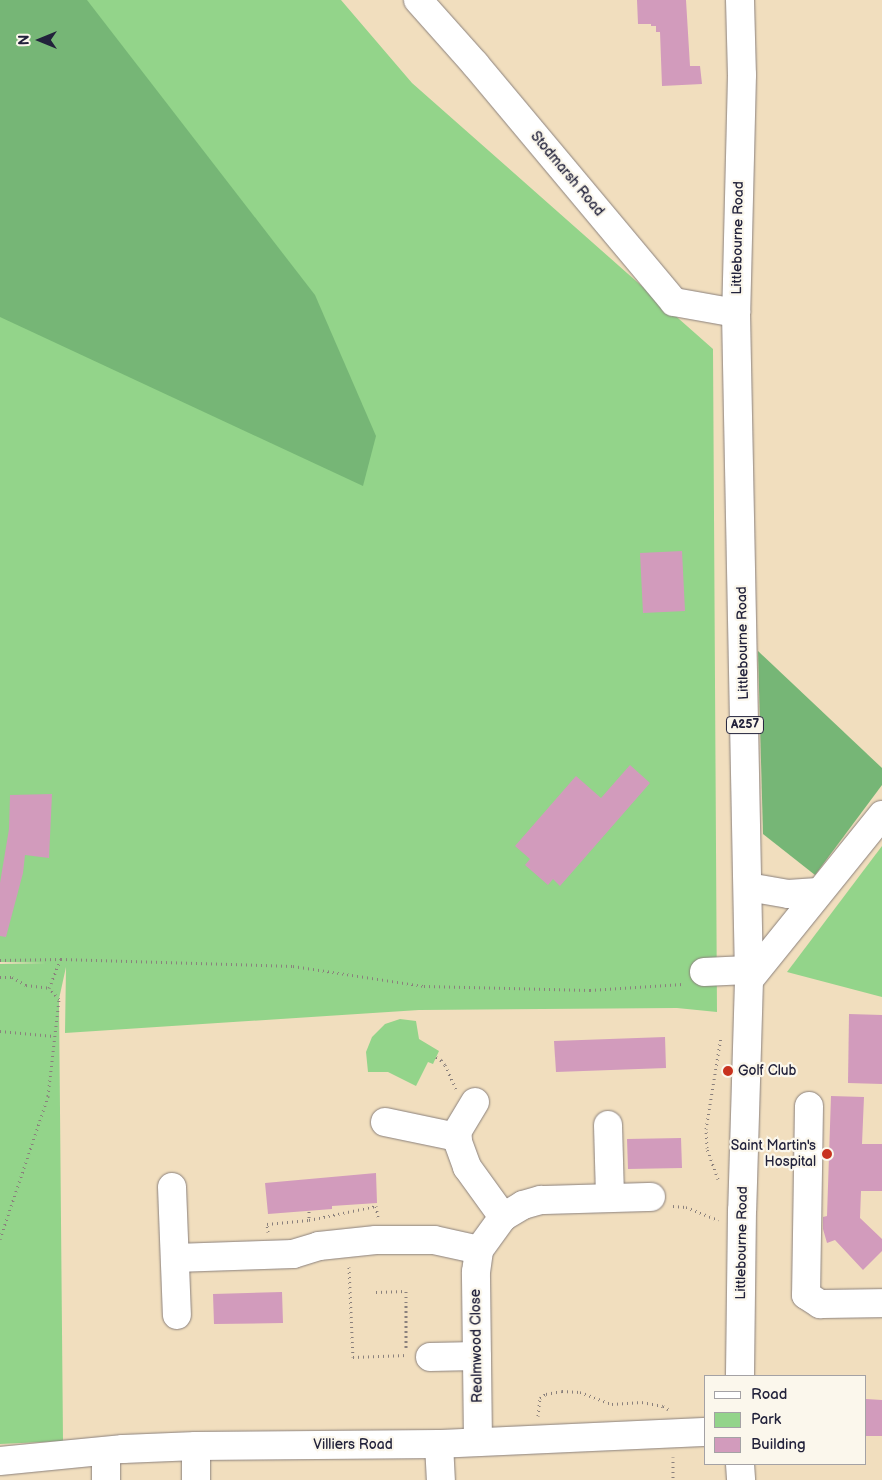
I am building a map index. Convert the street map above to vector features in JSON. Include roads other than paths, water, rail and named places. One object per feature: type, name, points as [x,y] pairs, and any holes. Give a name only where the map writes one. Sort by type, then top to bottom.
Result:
[{"type":"street","name":"Stodmarsh Road","points":[[418,0],[475,64],[674,302],[736,313]]},
{"type":"street","name":"Littlebourne Road","points":[[740,0],[742,75],[736,313],[748,887],[740,1375]]},
{"type":"street","points":[[696,978],[748,975],[882,815]]},
{"type":"street","points":[[748,887],[788,894],[818,892]]},
{"type":"street","points":[[473,1104],[463,1120],[457,1137],[467,1167],[504,1217]]},
{"type":"street","points":[[809,1106],[806,1295],[820,1304],[882,1303]]},
{"type":"street","points":[[385,1122],[457,1137]]},
{"type":"street","points":[[608,1125],[610,1198]]},
{"type":"street","points":[[172,1187],[177,1315]]},
{"type":"street","points":[[175,1258],[293,1254],[319,1246],[348,1242],[434,1240],[478,1250],[504,1217],[523,1205],[541,1200],[651,1197]]},
{"type":"street","name":"Realmwood Close","points":[[478,1250],[476,1272],[478,1442]]},
{"type":"street","points":[[430,1357],[477,1356]]},
{"type":"street","name":"Villiers Road","points":[[0,1461],[106,1451],[196,1446],[439,1444],[704,1432]]},
{"type":"street","points":[[439,1444],[441,1480]]},
{"type":"street","points":[[196,1446],[196,1480]]},
{"type":"street","points":[[106,1451],[106,1480]]},
{"type":"street","points":[[740,1465],[741,1480]]},
{"type":"place","name":"Golf Club","points":[[728,1071]]},
{"type":"place","name":"Saint Martin's Hospital","points":[[827,1154]]}]
